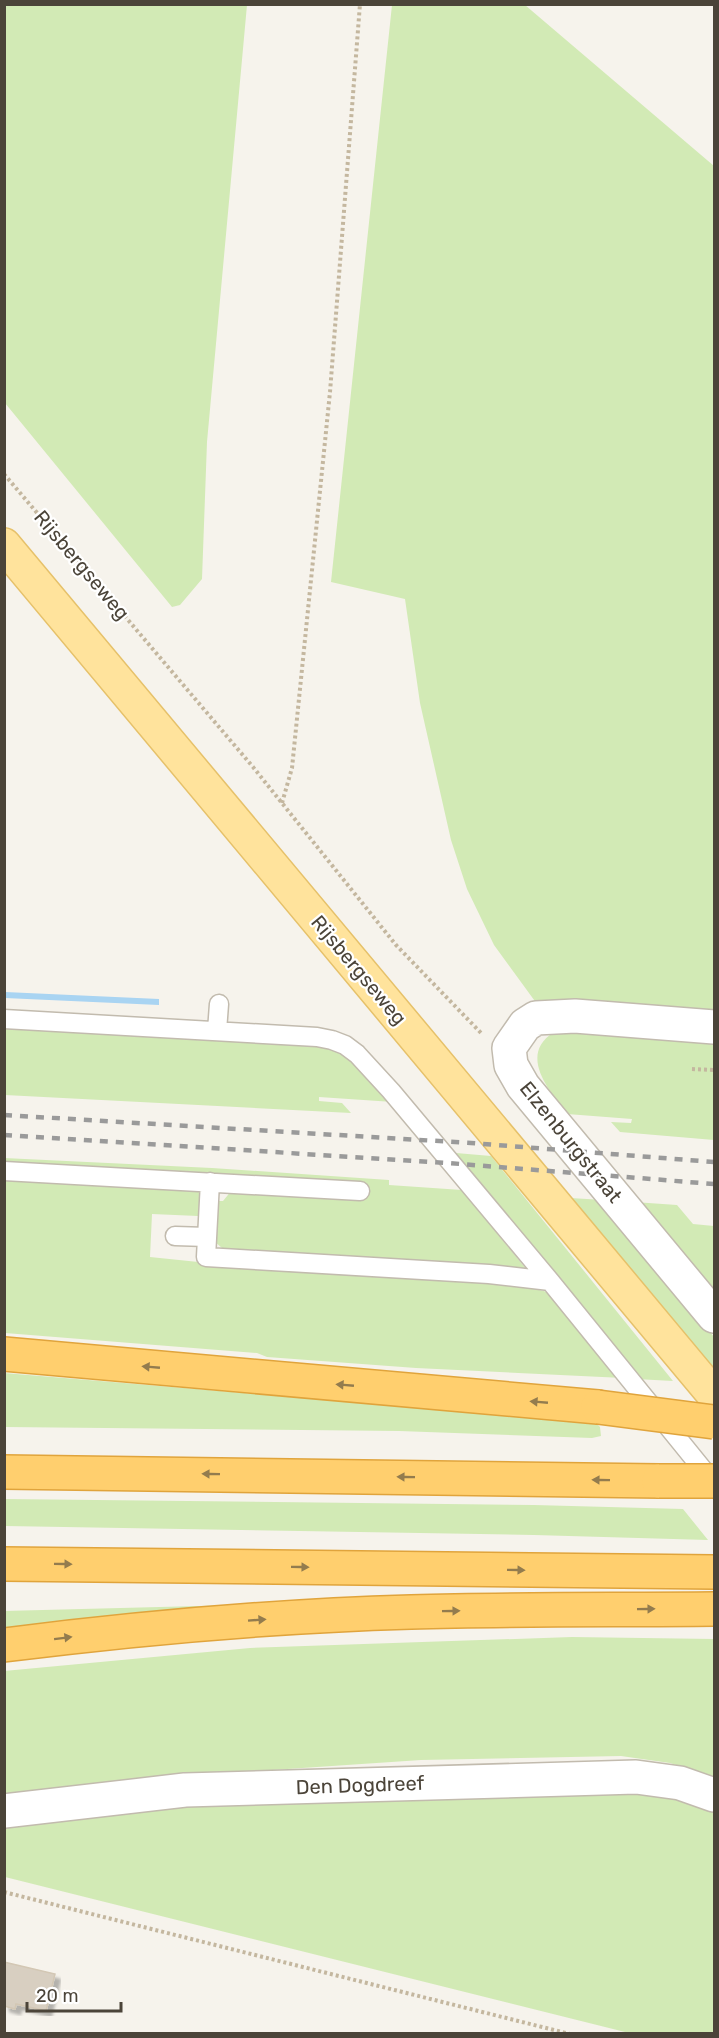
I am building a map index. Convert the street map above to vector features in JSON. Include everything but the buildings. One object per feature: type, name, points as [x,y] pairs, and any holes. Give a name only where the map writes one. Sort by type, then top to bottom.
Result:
[{"type":"highway","points":[[4,1354],[598,1407],[714,1422]]},
{"type":"highway","points":[[4,1472],[714,1483]]},
{"type":"highway","points":[[4,1564],[714,1572]]},
{"type":"highway","points":[[4,1645],[172,1626],[291,1618],[411,1612],[714,1609]]},
{"type":"main road","name":"Rijsbergseweg","points":[[4,545],[714,1395]]},
{"type":"street","name":"Elzenburgstraat","points":[[713,1312],[523,1086],[511,1065],[509,1048],[525,1025],[536,1018],[575,1016],[714,1027]]},
{"type":"street","name":"Den Dogdreef","points":[[4,1811],[185,1790],[636,1777],[680,1783],[714,1795]]},
{"type":"lane","points":[[217,1031],[219,1004]]},
{"type":"lane","points":[[4,1019],[317,1037],[332,1040],[351,1050],[391,1091],[550,1281],[714,1483]]},
{"type":"lane","points":[[4,1171],[360,1191]]},
{"type":"lane","points":[[210,1182],[206,1257],[477,1273],[550,1281]]},
{"type":"lane","points":[[175,1236],[207,1237]]},
{"type":"path","points":[[282,803],[292,768],[330,392],[360,4]]},
{"type":"path","name":"Rijsbergseweg","points":[[4,474],[282,803],[396,945],[511,1065]]},
{"type":"path","points":[[692,1069],[714,1070]]},
{"type":"path","points":[[4,1892],[570,2034]]},
{"type":"green space","points":[[5,4],[247,5],[207,442],[202,579],[180,605],[172,607],[5,403]]},
{"type":"green space","points":[[392,5],[525,5],[714,166],[714,1017],[537,1004],[494,945],[467,889],[451,840],[420,703],[405,599],[331,582]]},
{"type":"green space","points":[[4,1026],[331,1046],[353,1061],[393,1102],[319,1097],[319,1101],[342,1103],[351,1113],[5,1095]]},
{"type":"green space","points":[[554,1032],[714,1035],[714,1140],[620,1132],[611,1122],[631,1123],[632,1119],[567,1114],[545,1084],[538,1062],[538,1051],[543,1041]]},
{"type":"green space","points":[[456,1153],[491,1156],[673,1381],[636,1379]]},
{"type":"green space","points":[[4,1158],[212,1168],[389,1180],[389,1185],[462,1190],[531,1275],[232,1252],[222,1248],[214,1241],[216,1208],[219,1201],[223,1201],[232,1190],[5,1163]]},
{"type":"green space","points":[[5,1177],[198,1186],[202,1196],[198,1216],[152,1214],[150,1257],[208,1263],[487,1279],[544,1291],[552,1296],[623,1378],[416,1368],[5,1333]]},
{"type":"green space","points":[[570,1198],[604,1200],[714,1337],[714,1375]]},
{"type":"green space","points":[[634,1202],[677,1205],[693,1224],[714,1226],[714,1297]]},
{"type":"green space","points":[[4,1373],[589,1422],[596,1423],[600,1427],[601,1436],[592,1438],[399,1431],[5,1427]]},
{"type":"green space","points":[[5,1499],[534,1505],[683,1509],[708,1540],[5,1526]]},
{"type":"green space","points":[[237,1605],[5,1633],[4,1611]]},
{"type":"green space","points":[[572,1637],[714,1639],[714,1777],[670,1763],[621,1756],[421,1760],[124,1780],[5,1795],[4,1671],[250,1648]]},
{"type":"green space","points":[[612,1788],[714,1805],[714,2033],[629,2033],[5,1877],[5,1824],[209,1803]]},
{"type":"water","points":[[5,992],[159,999],[159,1005],[5,998]]},
{"type":"railway","points":[[4,1115],[471,1143],[714,1162]]},
{"type":"railway","points":[[4,1135],[448,1163],[714,1184]]}]
